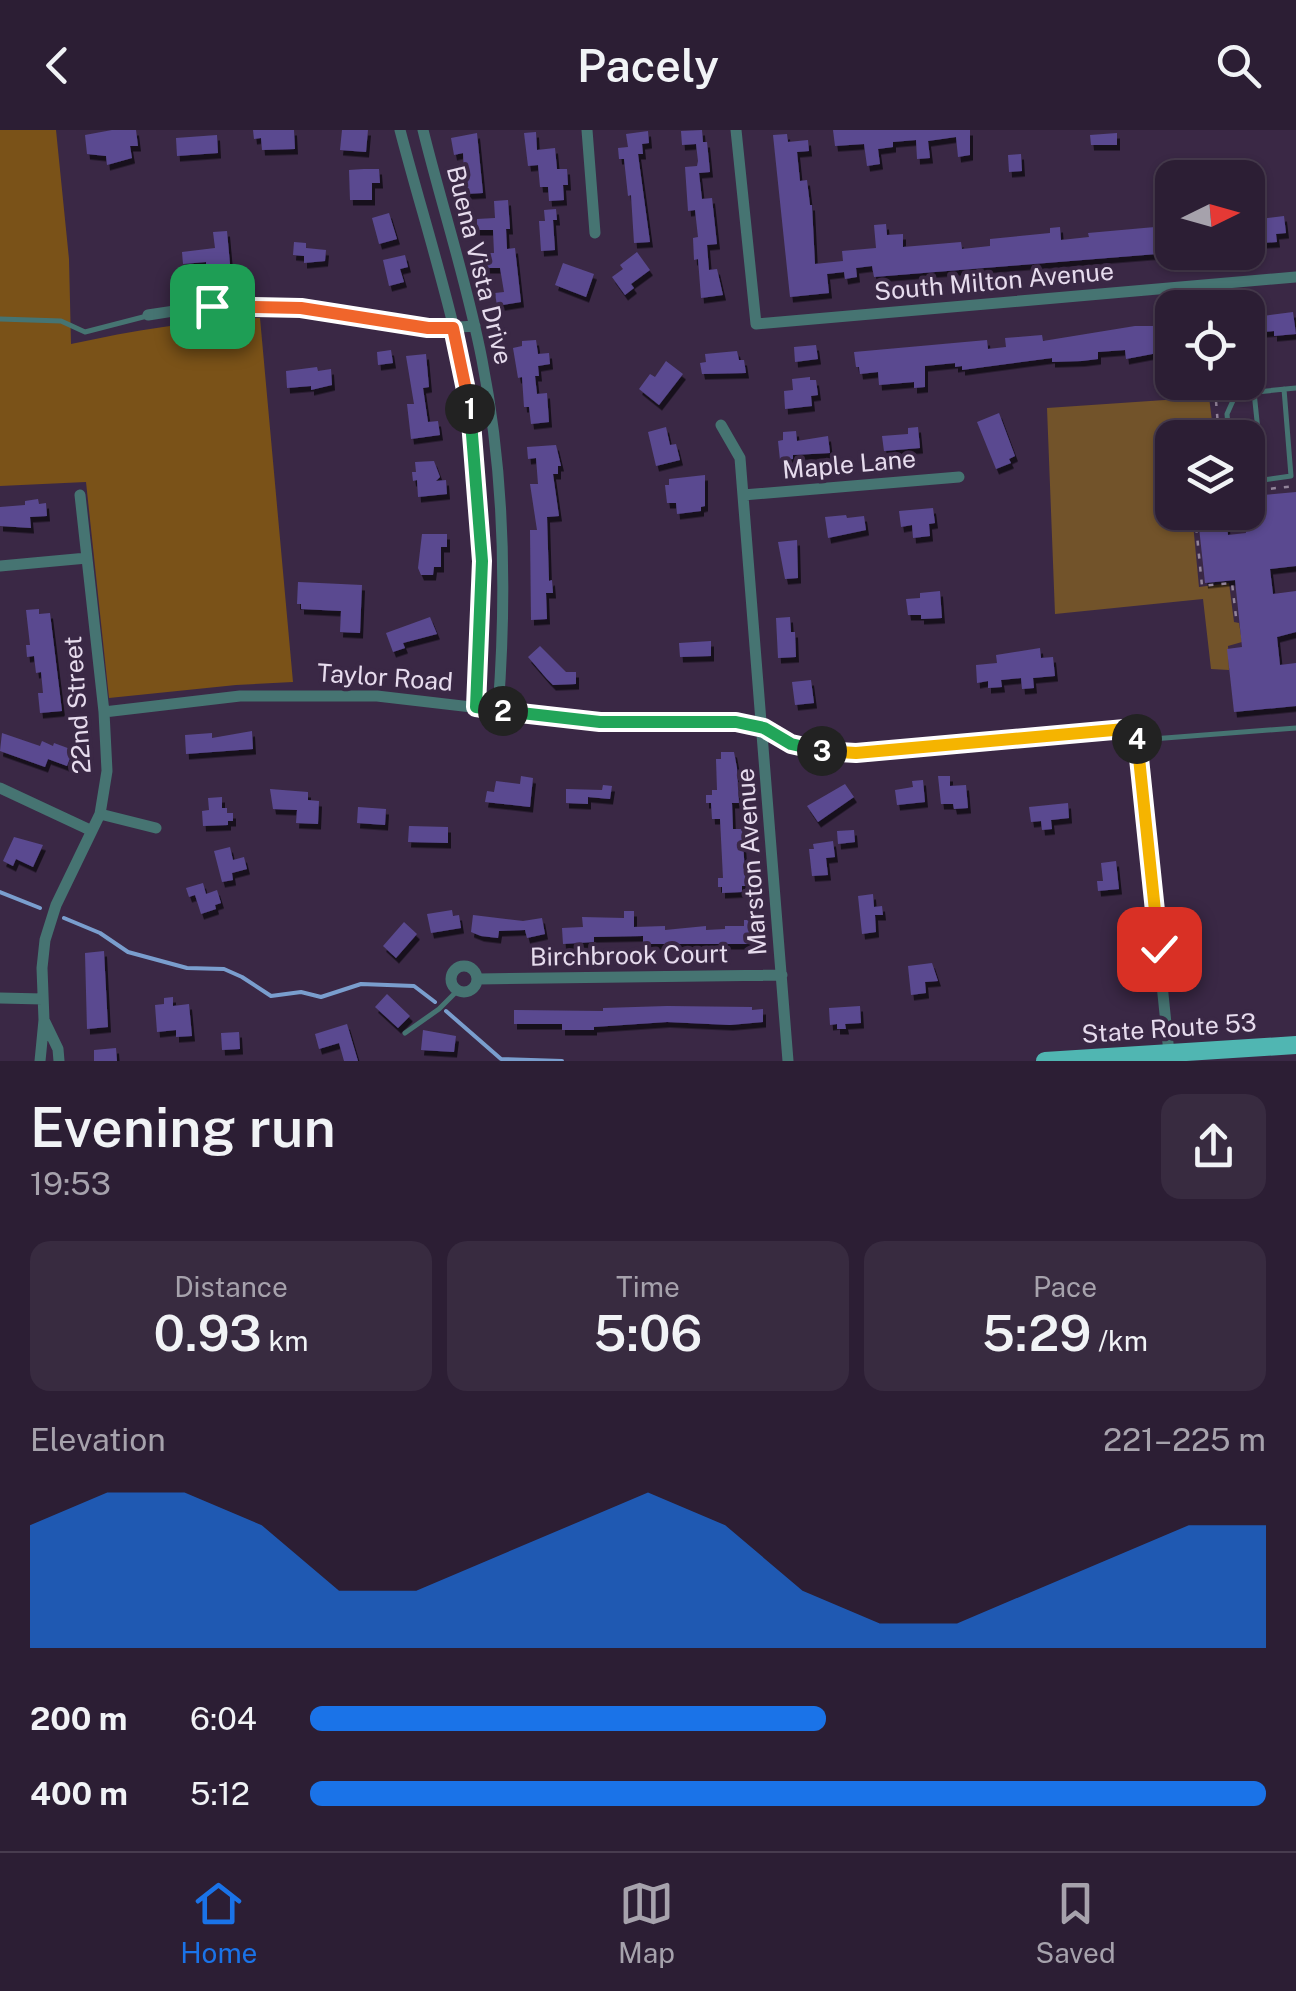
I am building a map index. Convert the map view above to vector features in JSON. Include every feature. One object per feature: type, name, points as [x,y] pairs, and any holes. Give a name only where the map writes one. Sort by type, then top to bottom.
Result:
[{"type":"main road","name":"State Route 53","points":[[1045,1061],[1296,1046]]},
{"type":"street","name":"Buena Vista Drive","points":[[400,130],[453,328],[474,441],[481,520],[476,707]]},
{"type":"street","name":"Buena Vista Drive","points":[[423,130],[474,326],[493,424],[502,522],[504,606],[498,710]]},
{"type":"street","points":[[587,130],[595,232]]},
{"type":"street","name":"South Milton Avenue","points":[[736,130],[756,324],[1296,277]]},
{"type":"street","points":[[148,315],[212,306],[270,306],[428,328],[474,326]]},
{"type":"street","name":"Marston Avenue","points":[[721,424],[740,458],[788,1061]]},
{"type":"street","name":"Maple Lane","points":[[743,496],[959,477]]},
{"type":"street","name":"22nd Street","points":[[40,1061],[44,1020],[42,968],[48,928],[100,814],[107,772],[80,495]]},
{"type":"street","points":[[0,566],[87,558]]},
{"type":"street","name":"Taylor Road","points":[[104,712],[192,700],[290,694],[377,696],[600,722],[736,722],[764,728],[791,744],[856,753],[1137,734]]},
{"type":"street","points":[[1137,734],[1169,1054]]},
{"type":"street","points":[[0,788],[90,830]]},
{"type":"street","points":[[100,814],[156,828]]},
{"type":"street","name":"Birchbrook Court","points":[[470,967],[478,980],[467,993],[457,991],[450,976],[456,968],[470,967]]},
{"type":"street","name":"Birchbrook Court","points":[[478,980],[782,975]]},
{"type":"street","points":[[0,998],[43,999]]},
{"type":"street","name":"22nd Street","points":[[44,1020],[58,1049],[59,1061]]},
{"type":"lane","points":[[0,319],[60,321],[85,332],[148,315]]},
{"type":"lane","points":[[1265,391],[1296,388]]},
{"type":"lane","points":[[1265,480],[1291,476],[1284,389]]},
{"type":"lane","points":[[1137,734],[1296,728]]},
{"type":"lane","points":[[404,1033],[457,991]]},
{"type":"path","points":[[1216,401],[1218,420]]},
{"type":"path","points":[[1265,489],[1296,486]]},
{"type":"path","points":[[1196,530],[1202,586],[1232,583],[1239,617]]},
{"type":"shaded area","points":[[0,130],[56,130],[69,259],[71,344],[165,327],[260,318],[293,682],[109,698],[86,482],[0,486]]},
{"type":"shaded area","points":[[1209,400],[1212,420],[1155,420],[1155,530],[1194,530],[1199,587],[1229,583],[1234,622],[1239,623],[1242,642],[1228,646],[1229,670],[1211,669],[1203,599],[1055,614],[1047,408]]},
{"type":"building","points":[[136,130],[138,146],[130,146],[132,158],[107,165],[106,156],[87,154],[85,135]]},
{"type":"building","points":[[253,130],[294,130],[295,149],[262,150],[261,138],[254,139]]},
{"type":"building","points":[[342,130],[368,130],[366,152],[340,150]]},
{"type":"building","points":[[702,130],[710,172],[699,173],[702,199],[712,198],[717,244],[707,245],[709,270],[717,269],[723,295],[701,298],[698,259],[694,260],[693,238],[698,237],[695,210],[688,211],[685,167],[697,166],[696,144],[682,145],[681,131]]},
{"type":"building","points":[[833,130],[970,130],[970,155],[958,157],[956,137],[928,141],[930,158],[917,159],[916,140],[893,142],[893,147],[878,149],[880,164],[867,166],[864,144],[835,146]]},
{"type":"building","points":[[648,131],[649,143],[642,144],[643,154],[638,154],[650,242],[634,243],[631,195],[628,196],[624,159],[619,159],[618,148],[628,147],[626,134]]},
{"type":"building","points":[[536,132],[537,150],[555,148],[557,169],[567,169],[564,200],[549,201],[548,187],[540,187],[538,165],[528,166],[524,133]]},
{"type":"building","points":[[477,133],[483,193],[465,194],[463,153],[454,155],[451,138]]},
{"type":"building","points":[[1117,133],[1117,145],[1091,145],[1090,135]]},
{"type":"building","points":[[787,134],[788,142],[808,140],[809,151],[797,152],[800,181],[807,180],[812,205],[815,264],[843,261],[842,251],[876,248],[874,225],[886,224],[887,235],[903,234],[903,247],[961,242],[962,249],[990,246],[990,239],[1050,233],[1050,228],[1060,227],[1061,240],[1089,237],[1088,233],[1155,227],[1155,254],[874,277],[872,266],[856,268],[857,277],[845,279],[844,272],[827,274],[829,293],[790,297],[773,135]]},
{"type":"building","points":[[217,135],[218,153],[177,156],[176,138]]},
{"type":"building","points":[[1021,154],[1022,171],[1009,172],[1008,155]]},
{"type":"building","points":[[379,169],[380,183],[372,183],[372,200],[350,200],[349,170]]},
{"type":"building","points":[[508,200],[507,249],[515,248],[521,302],[497,306],[495,293],[504,292],[500,268],[487,268],[486,253],[494,253],[493,230],[477,230],[477,219],[495,218],[494,201]]},
{"type":"building","points":[[556,209],[555,250],[541,251],[539,221],[545,221],[544,210]]},
{"type":"building","points":[[389,213],[397,239],[379,244],[372,218]]},
{"type":"building","points":[[1284,216],[1286,233],[1276,234],[1277,242],[1265,243],[1265,218]]},
{"type":"building","points":[[227,231],[230,264],[224,264],[225,274],[213,275],[206,262],[183,264],[182,252],[215,248],[213,232]]},
{"type":"building","points":[[294,242],[326,250],[325,261],[304,263],[304,256],[293,255]]},
{"type":"building","points":[[637,252],[650,270],[631,284],[634,288],[625,295],[612,277]]},
{"type":"building","points":[[405,255],[408,267],[400,269],[404,282],[389,286],[383,260]]},
{"type":"building","points":[[563,263],[594,274],[586,297],[555,285]]},
{"type":"building","points":[[1293,312],[1296,334],[1274,336],[1274,331],[1265,332],[1265,316]]},
{"type":"building","points":[[1155,326],[1155,354],[1126,359],[1125,350],[1098,352],[1098,359],[1052,362],[1052,358],[962,370],[955,363],[925,366],[925,387],[914,388],[914,382],[879,385],[878,372],[860,374],[854,352],[987,340],[988,349],[1006,347],[1005,338],[1042,335],[1043,341]]},
{"type":"building","points":[[536,340],[538,354],[549,353],[550,364],[538,366],[539,376],[535,376],[537,394],[547,393],[549,422],[531,424],[513,348],[522,346],[522,341]]},
{"type":"building","points":[[816,345],[818,359],[795,362],[794,347]]},
{"type":"building","points":[[391,350],[393,363],[378,365],[377,352]]},
{"type":"building","points":[[737,351],[739,360],[744,360],[746,373],[702,374],[700,363],[706,362],[705,354]]},
{"type":"building","points":[[426,354],[429,387],[423,388],[428,422],[438,421],[440,435],[411,439],[407,404],[414,404],[406,356]]},
{"type":"building","points":[[666,361],[683,374],[659,405],[639,389],[650,374],[655,377]]},
{"type":"building","points":[[317,367],[318,371],[331,369],[332,385],[311,390],[311,386],[287,388],[286,371]]},
{"type":"building","points":[[792,379],[816,380],[818,395],[811,396],[812,406],[785,409],[784,391],[793,390]]},
{"type":"building","points":[[999,413],[1015,456],[1009,459],[1011,463],[996,469],[977,422]]},
{"type":"building","points":[[666,427],[670,445],[676,444],[680,460],[656,466],[648,432]]},
{"type":"building","points":[[918,427],[920,448],[884,451],[882,436],[908,434],[908,428]]},
{"type":"building","points":[[796,431],[797,441],[828,436],[830,453],[793,455],[793,459],[780,460],[778,441],[783,440],[783,432]]},
{"type":"building","points":[[556,445],[561,466],[558,474],[553,474],[559,516],[547,517],[549,581],[552,580],[553,593],[546,593],[547,619],[531,620],[530,530],[537,530],[530,484],[538,484],[536,458],[528,459],[527,447]]},
{"type":"building","points":[[434,461],[440,477],[436,481],[446,480],[447,494],[418,497],[412,472],[416,472],[415,462]]},
{"type":"building","points":[[705,475],[705,506],[701,511],[677,514],[676,503],[667,503],[665,485],[669,485],[669,479]]},
{"type":"building","points":[[1296,492],[1296,566],[1270,569],[1273,594],[1296,591],[1296,632],[1277,637],[1280,665],[1296,663],[1296,706],[1234,712],[1227,649],[1242,647],[1235,580],[1205,583],[1199,530],[1228,530],[1228,535],[1246,530],[1265,530],[1265,495]]},
{"type":"building","points":[[38,499],[39,504],[46,503],[47,516],[30,517],[31,528],[0,526],[0,507],[25,505],[25,501]]},
{"type":"building","points":[[933,508],[935,523],[929,524],[930,536],[913,538],[912,525],[901,527],[899,511]]},
{"type":"building","points":[[864,516],[866,530],[828,538],[825,517]]},
{"type":"building","points":[[422,534],[447,534],[447,547],[441,547],[441,567],[434,567],[433,575],[421,575],[418,568]]},
{"type":"building","points":[[797,540],[798,578],[785,579],[778,542]]},
{"type":"building","points":[[298,582],[362,585],[360,633],[340,632],[341,611],[301,609],[301,604],[297,604]]},
{"type":"building","points":[[940,591],[942,618],[908,615],[906,599]]},
{"type":"building","points":[[39,609],[39,614],[50,613],[62,711],[40,713],[41,672],[36,673],[34,656],[27,657],[26,645],[30,645],[26,610]]},
{"type":"building","points":[[430,617],[437,634],[403,643],[405,648],[393,652],[386,633]]},
{"type":"building","points":[[790,617],[796,657],[778,658],[776,618]]},
{"type":"building","points":[[711,641],[711,656],[680,657],[679,643]]},
{"type":"building","points":[[540,646],[566,672],[576,672],[576,684],[553,685],[547,679],[528,657]]},
{"type":"building","points":[[1040,648],[1041,658],[1053,657],[1055,676],[1033,678],[1034,688],[1022,689],[1021,678],[1001,680],[1002,687],[988,688],[988,681],[977,683],[976,665],[997,663],[996,655]]},
{"type":"building","points":[[811,680],[814,703],[795,705],[792,682]]},
{"type":"building","points":[[252,731],[253,749],[186,754],[185,735],[212,733],[212,738]]},
{"type":"building","points":[[2,733],[40,746],[42,741],[73,750],[67,766],[48,759],[45,767],[0,751]]},
{"type":"building","points":[[721,752],[734,752],[737,768],[739,803],[732,803],[733,829],[742,829],[746,886],[742,886],[742,892],[722,893],[722,887],[718,887],[718,878],[723,878],[720,819],[712,819],[706,795],[717,790],[716,759],[721,759]]},
{"type":"building","points":[[521,776],[533,778],[530,807],[485,802],[487,791],[494,792],[496,781],[520,784]]},
{"type":"building","points":[[938,776],[950,776],[950,786],[966,785],[968,808],[954,809],[953,804],[941,804]]},
{"type":"building","points":[[923,780],[925,802],[897,805],[895,790],[913,787],[912,781]]},
{"type":"building","points":[[845,784],[854,797],[818,822],[807,806]]},
{"type":"building","points":[[603,785],[612,786],[610,799],[588,797],[588,804],[566,803],[566,789],[602,790]]},
{"type":"building","points":[[270,789],[308,792],[308,800],[319,801],[318,824],[296,823],[297,810],[273,809]]},
{"type":"building","points":[[222,797],[222,808],[233,813],[233,821],[228,821],[228,825],[203,826],[202,811],[209,810],[208,798]]},
{"type":"building","points":[[1068,803],[1069,818],[1051,820],[1052,829],[1042,830],[1041,821],[1031,822],[1029,807]]},
{"type":"building","points":[[358,807],[386,809],[385,825],[357,823]]},
{"type":"building","points":[[409,826],[448,827],[448,843],[408,842]]},
{"type":"building","points":[[854,830],[855,842],[838,844],[837,831]]},
{"type":"building","points":[[14,837],[43,845],[33,867],[16,859],[13,866],[3,861]]},
{"type":"building","points":[[833,841],[835,857],[826,858],[828,875],[812,876],[809,849],[814,849],[813,844]]},
{"type":"building","points":[[230,847],[233,860],[244,857],[247,869],[232,873],[233,880],[222,882],[214,851]]},
{"type":"building","points":[[1116,861],[1119,889],[1098,891],[1097,881],[1103,881],[1101,863]]},
{"type":"building","points":[[203,883],[206,894],[217,890],[221,903],[201,914],[195,895],[189,897],[186,888]]},
{"type":"building","points":[[873,894],[874,907],[882,906],[883,915],[875,915],[876,932],[862,934],[858,896]]},
{"type":"building","points":[[452,910],[453,916],[459,915],[461,928],[431,933],[427,914]]},
{"type":"building","points":[[624,911],[634,911],[634,927],[725,929],[744,926],[744,920],[756,920],[757,934],[748,934],[748,944],[643,944],[643,936],[594,937],[594,942],[563,944],[562,928],[583,927],[582,917],[624,918]]},
{"type":"building","points":[[473,915],[523,921],[542,918],[545,934],[527,938],[525,930],[499,931],[498,938],[481,936],[471,932]]},
{"type":"building","points":[[404,922],[417,934],[396,958],[383,946]]},
{"type":"building","points":[[104,951],[108,1027],[87,1029],[85,953]]},
{"type":"building","points":[[932,963],[938,981],[925,982],[926,993],[911,995],[908,966]]},
{"type":"building","points":[[387,994],[410,1016],[398,1028],[375,1007]]},
{"type":"building","points":[[173,997],[173,1006],[189,1004],[192,1036],[176,1037],[176,1030],[157,1032],[155,1005]]},
{"type":"building","points":[[667,1006],[752,1007],[763,1009],[763,1022],[667,1022],[594,1030],[562,1030],[562,1024],[514,1024],[514,1010],[603,1011]]},
{"type":"building","points":[[860,1006],[861,1023],[845,1024],[846,1029],[830,1025],[829,1008]]},
{"type":"building","points":[[347,1024],[358,1061],[344,1061],[339,1043],[319,1049],[315,1034]]},
{"type":"building","points":[[423,1030],[456,1036],[454,1052],[421,1050]]},
{"type":"building","points":[[239,1032],[240,1049],[222,1050],[221,1033]]},
{"type":"building","points":[[116,1048],[117,1061],[94,1061],[94,1050]]},
{"type":"waterway","points":[[0,892],[40,908]]},
{"type":"waterway","points":[[64,918],[100,933],[128,952],[187,968],[224,969],[271,996],[301,992],[321,997],[361,984],[414,986],[435,1002]]},
{"type":"waterway","points":[[446,1011],[501,1059],[562,1061]]},
{"type":"route","points":[[212,306],[301,308],[386,323],[453,328],[467,392],[481,520],[476,707],[600,722],[736,722],[764,728],[791,744],[856,753],[1136,728],[1159,949]]}]
